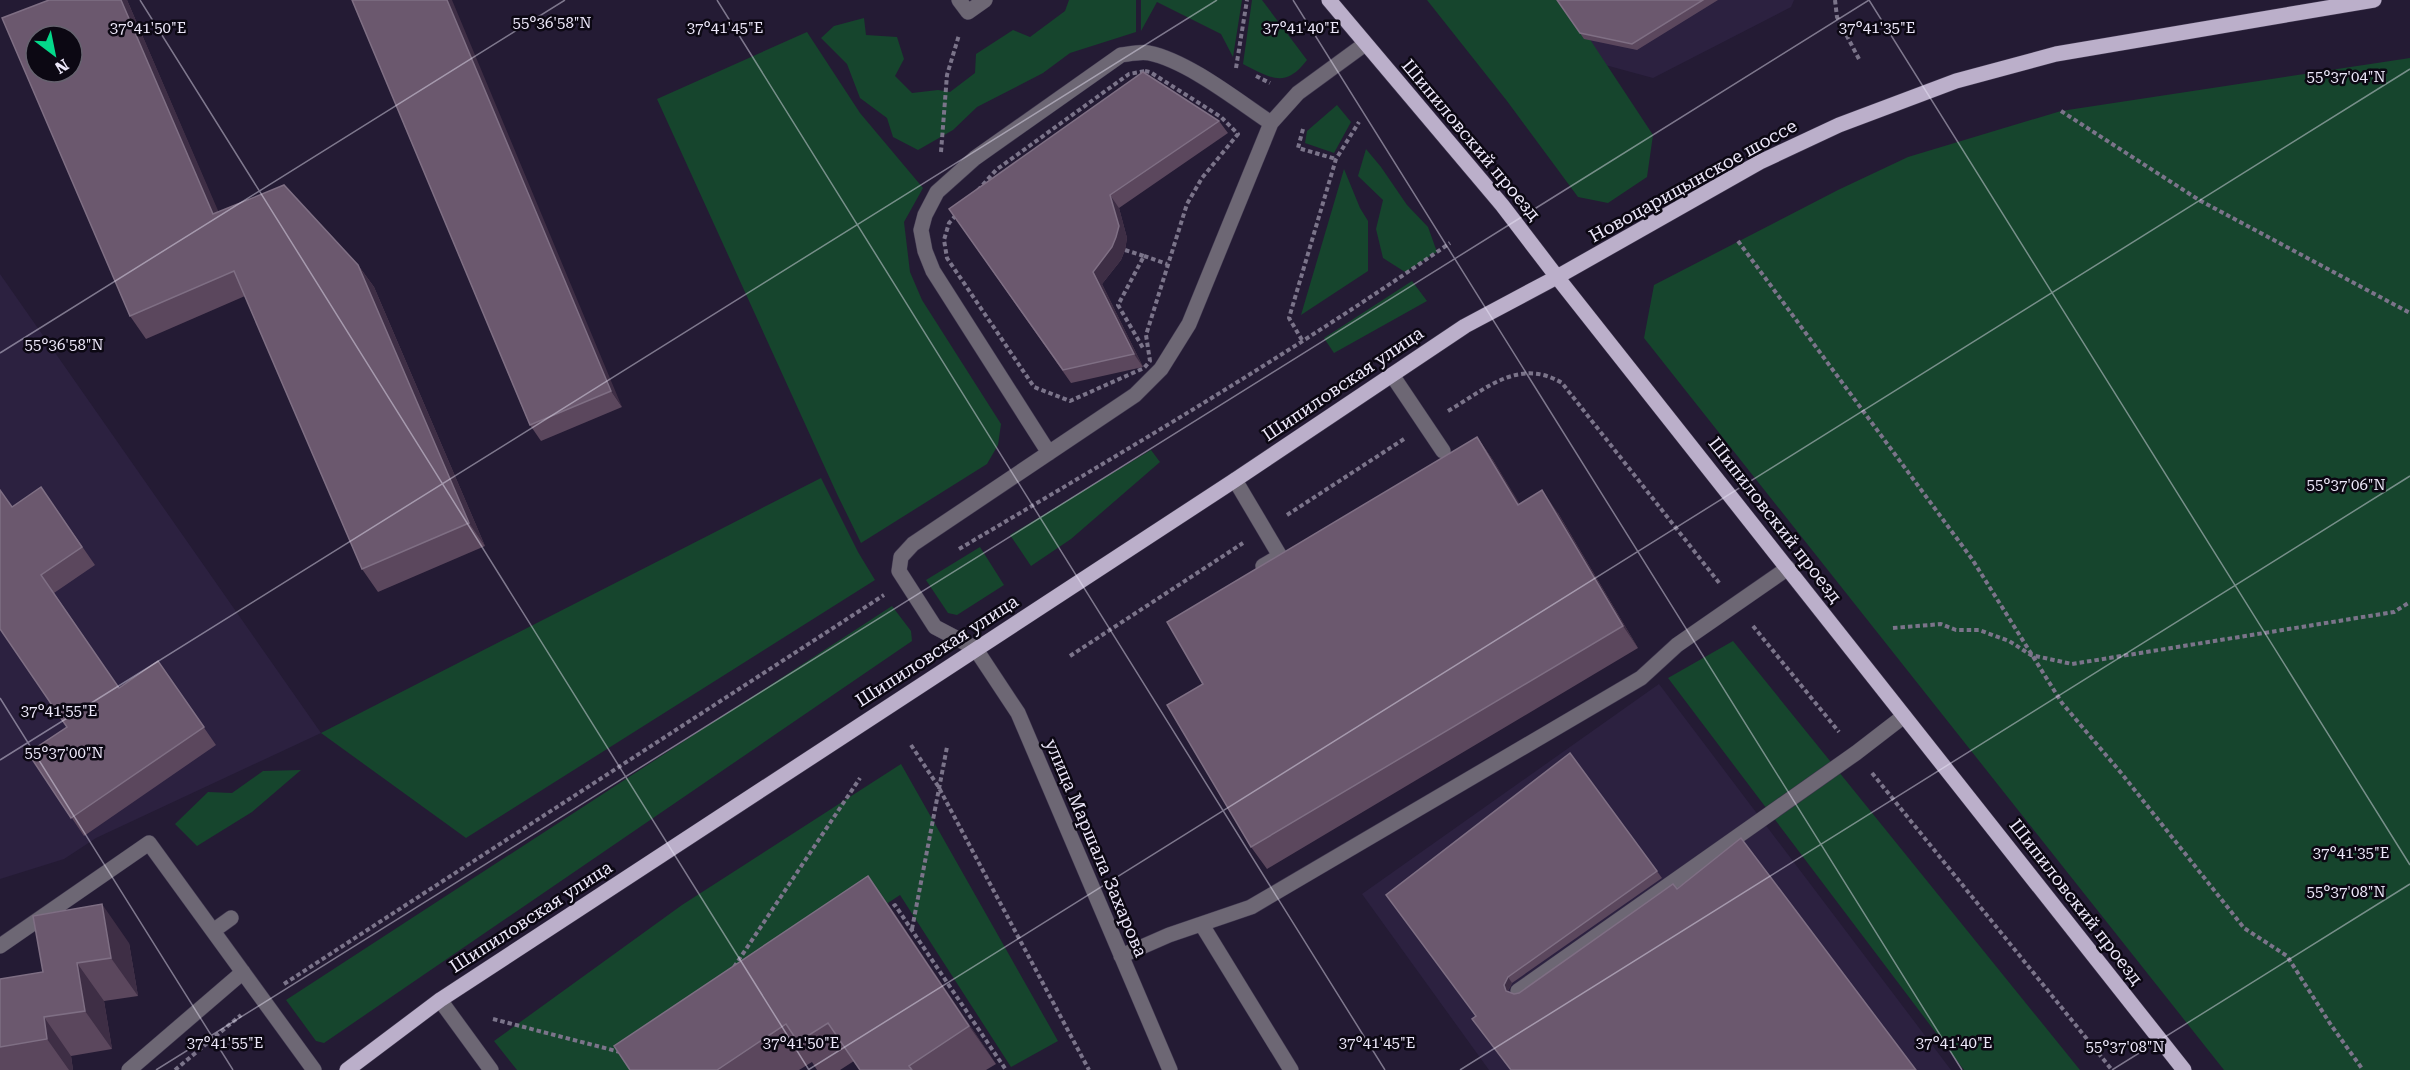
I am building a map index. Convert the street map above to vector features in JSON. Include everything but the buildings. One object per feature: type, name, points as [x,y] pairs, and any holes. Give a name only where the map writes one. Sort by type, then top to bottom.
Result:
[{"type":"main road","name":"Шипиловский проезд","points":[[1329,0],[1502,205],[2184,1070]]},
{"type":"main road","name":"Новоцарицынское шоссе","points":[[1557,277],[1760,162],[1839,125],[1956,81],[2056,54],[2374,0]]},
{"type":"main road","name":"Шипиловская улица","points":[[347,1070],[440,1000],[1235,480],[1465,326],[1557,277]]},
{"type":"street","points":[[964,6],[985,0]]},
{"type":"street","points":[[975,648],[935,627],[899,571],[901,557],[913,544],[1135,395],[1161,369],[1189,324],[1271,123],[1298,93],[1365,45]]},
{"type":"street","points":[[1049,453],[933,271],[925,251],[921,230],[925,215],[937,192],[975,158],[1121,55],[1147,52],[1177,64],[1271,123]]},
{"type":"street","points":[[1392,375],[1443,451]]},
{"type":"street","points":[[1235,480],[1280,556],[1252,573]]},
{"type":"street","points":[[1120,956],[1169,935],[1251,907],[1641,678],[1677,645],[1788,568]]},
{"type":"street","name":"улица Маршала Захарова","points":[[975,648],[1018,713],[1170,1070]]},
{"type":"street","points":[[1518,991],[1856,753],[1904,716]]},
{"type":"street","points":[[0,946],[149,843],[314,1070]]},
{"type":"street","points":[[213,931],[231,918]]},
{"type":"street","points":[[1202,925],[1291,1070]]},
{"type":"street","points":[[129,1070],[243,972]]},
{"type":"street","points":[[440,1000],[491,1070]]},
{"type":"path","points":[[1237,66],[1247,0]]},
{"type":"path","points":[[1835,0],[1837,17],[1860,61]]},
{"type":"path","points":[[937,192],[947,75],[964,6]]},
{"type":"path","points":[[1145,71],[1221,117],[1238,134],[1202,178],[1186,204],[1146,335],[1150,361],[1144,368],[1070,401],[1034,387],[947,258],[944,240],[950,223],[996,170],[1129,74],[1145,71]]},
{"type":"path","points":[[2061,111],[2199,200],[2410,313]]},
{"type":"path","points":[[1302,340],[1289,318],[1336,159],[1359,122]]},
{"type":"path","points":[[1310,123],[1303,129],[1298,148],[1336,159]]},
{"type":"path","points":[[1738,241],[1972,559],[2062,703],[2122,774],[2244,928],[2287,956],[2363,1070]]},
{"type":"path","points":[[952,553],[1089,473],[1302,340],[1450,243]]},
{"type":"path","points":[[1125,250],[1167,264]]},
{"type":"path","points":[[1144,256],[1118,305],[1150,361]]},
{"type":"path","points":[[1503,379],[1520,372],[1535,372],[1563,383],[1736,604],[2112,1070]]},
{"type":"path","points":[[175,1070],[262,999],[904,581]]},
{"type":"path","points":[[1893,628],[1941,624],[1956,630],[1979,630],[2009,642],[2031,655],[2072,664],[2394,612],[2410,602]]},
{"type":"path","points":[[911,745],[938,786],[1089,1070]]},
{"type":"path","points":[[912,929],[947,747]]},
{"type":"path","points":[[730,973],[860,778]]},
{"type":"path","points":[[880,916],[896,905],[1006,1070]]},
{"type":"path","points":[[493,1019],[627,1054]]},
{"type":"shaded area","points":[[1494,0],[1794,0],[1791,7],[1653,78],[1561,53]]},
{"type":"shaded area","points":[[0,274],[321,733],[96,838],[64,859],[0,879]]},
{"type":"shaded area","points":[[1659,684],[1951,1070],[1489,1070],[1362,894]]},
{"type":"green space","points":[[1069,0],[1136,0],[1136,32],[1070,53],[1043,73],[977,107],[953,130],[918,150],[893,137],[887,118],[860,98],[847,64],[821,38],[834,26],[864,18],[866,35],[897,37],[904,59],[895,76],[912,93],[938,90],[950,92],[975,73],[976,54],[1013,30],[1030,37],[1065,11]]},
{"type":"green space","points":[[1141,0],[1242,0],[1233,57],[1221,34],[1157,2],[1141,31]]},
{"type":"green space","points":[[1252,0],[1262,0],[1307,60],[1292,75],[1284,78],[1270,77],[1243,64]]},
{"type":"green space","points":[[1427,0],[1564,0],[1653,135],[1647,177],[1608,203],[1578,197],[1507,101]]},
{"type":"green space","points":[[807,32],[860,113],[923,188],[904,222],[910,272],[922,300],[1001,424],[998,445],[987,464],[861,543],[657,99]]},
{"type":"green space","points":[[2410,58],[2410,1070],[2224,1070],[1644,338],[1654,285],[1838,190],[1908,157],[2061,111]]},
{"type":"green space","points":[[1337,105],[1351,122],[1334,153],[1305,143],[1307,131]]},
{"type":"green space","points":[[1366,149],[1407,205],[1428,227],[1437,252],[1405,272],[1383,258],[1376,229],[1383,200],[1358,176]]},
{"type":"green space","points":[[1344,169],[1360,208],[1368,221],[1368,271],[1301,315]]},
{"type":"green space","points":[[1412,281],[1427,301],[1334,353],[1324,338]]},
{"type":"green space","points":[[1151,450],[1160,462],[1071,539],[1031,566],[1010,535]]},
{"type":"green space","points":[[821,478],[858,552],[875,580],[466,838],[321,733]]},
{"type":"green space","points":[[980,547],[1004,585],[957,615],[948,613],[926,580]]},
{"type":"green space","points":[[892,606],[911,631],[912,641],[324,1043],[316,1041],[286,1000]]},
{"type":"green space","points":[[1733,641],[2080,1070],[1964,1070],[1668,678]]},
{"type":"green space","points":[[901,764],[1058,1041],[1011,1067],[900,895],[634,1070],[517,1070],[494,1041],[682,905]]},
{"type":"green space","points":[[301,770],[252,812],[197,846],[175,824],[208,792],[232,793],[263,771]]}]
